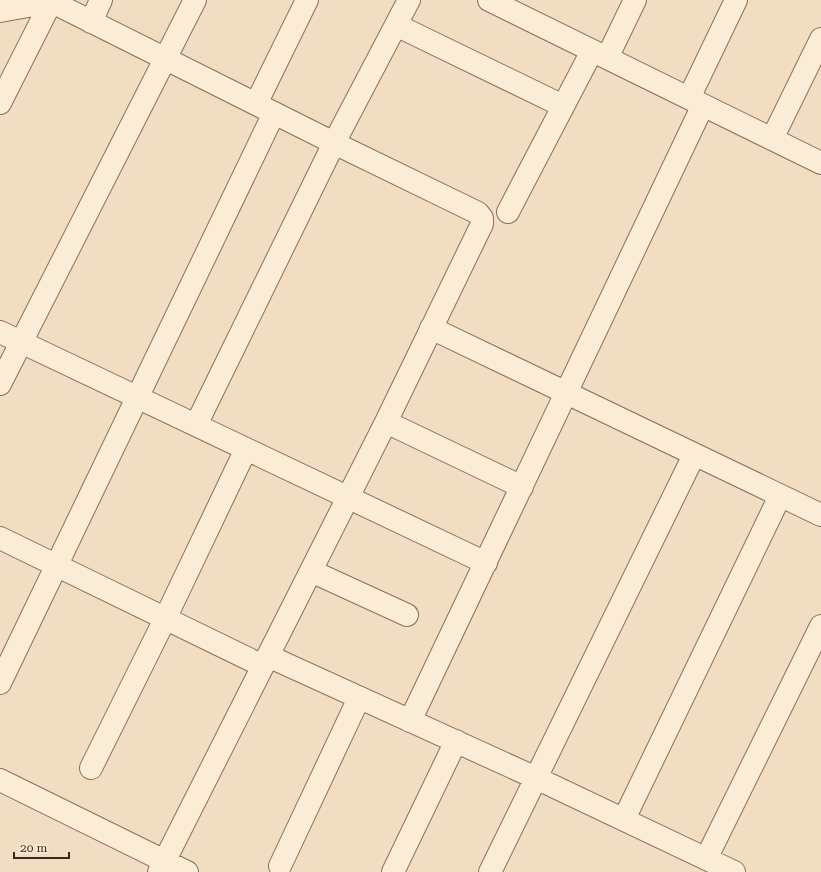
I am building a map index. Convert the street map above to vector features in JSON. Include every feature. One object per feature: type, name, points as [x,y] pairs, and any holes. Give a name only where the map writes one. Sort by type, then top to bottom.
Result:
[{"type":"street","points":[[91,22],[101,0]]},
{"type":"street","points":[[0,384],[195,0]]},
{"type":"street","points":[[0,683],[137,397],[265,109],[307,0]]},
{"type":"street","points":[[196,425],[334,143],[408,0]]},
{"type":"street","points":[[489,0],[523,8],[599,54],[821,163]]},
{"type":"street","points":[[508,212],[563,106],[635,0]]},
{"type":"street","points":[[410,721],[566,394],[696,102],[736,0]]},
{"type":"street","points":[[0,104],[49,1]]},
{"type":"street","points":[[0,11],[49,1],[478,213],[482,218],[482,224],[386,422],[346,498],[311,571],[162,867]]},
{"type":"street","points":[[396,25],[563,106]]},
{"type":"street","points":[[772,139],[821,39]]},
{"type":"street","points":[[431,328],[821,515]]},
{"type":"street","points":[[0,332],[346,498],[486,563]]},
{"type":"street","points":[[386,422],[522,487]]},
{"type":"street","points":[[91,768],[165,619],[246,449]]},
{"type":"street","points":[[490,872],[694,454]]},
{"type":"street","points":[[624,819],[780,496]]},
{"type":"street","points":[[0,538],[165,619],[359,698],[707,857],[734,872]]},
{"type":"street","points":[[311,571],[407,615]]},
{"type":"street","points":[[707,857],[821,626]]},
{"type":"street","points":[[280,866],[359,698]]},
{"type":"street","points":[[393,872],[456,742]]},
{"type":"street","points":[[0,780],[162,867],[187,872]]}]
